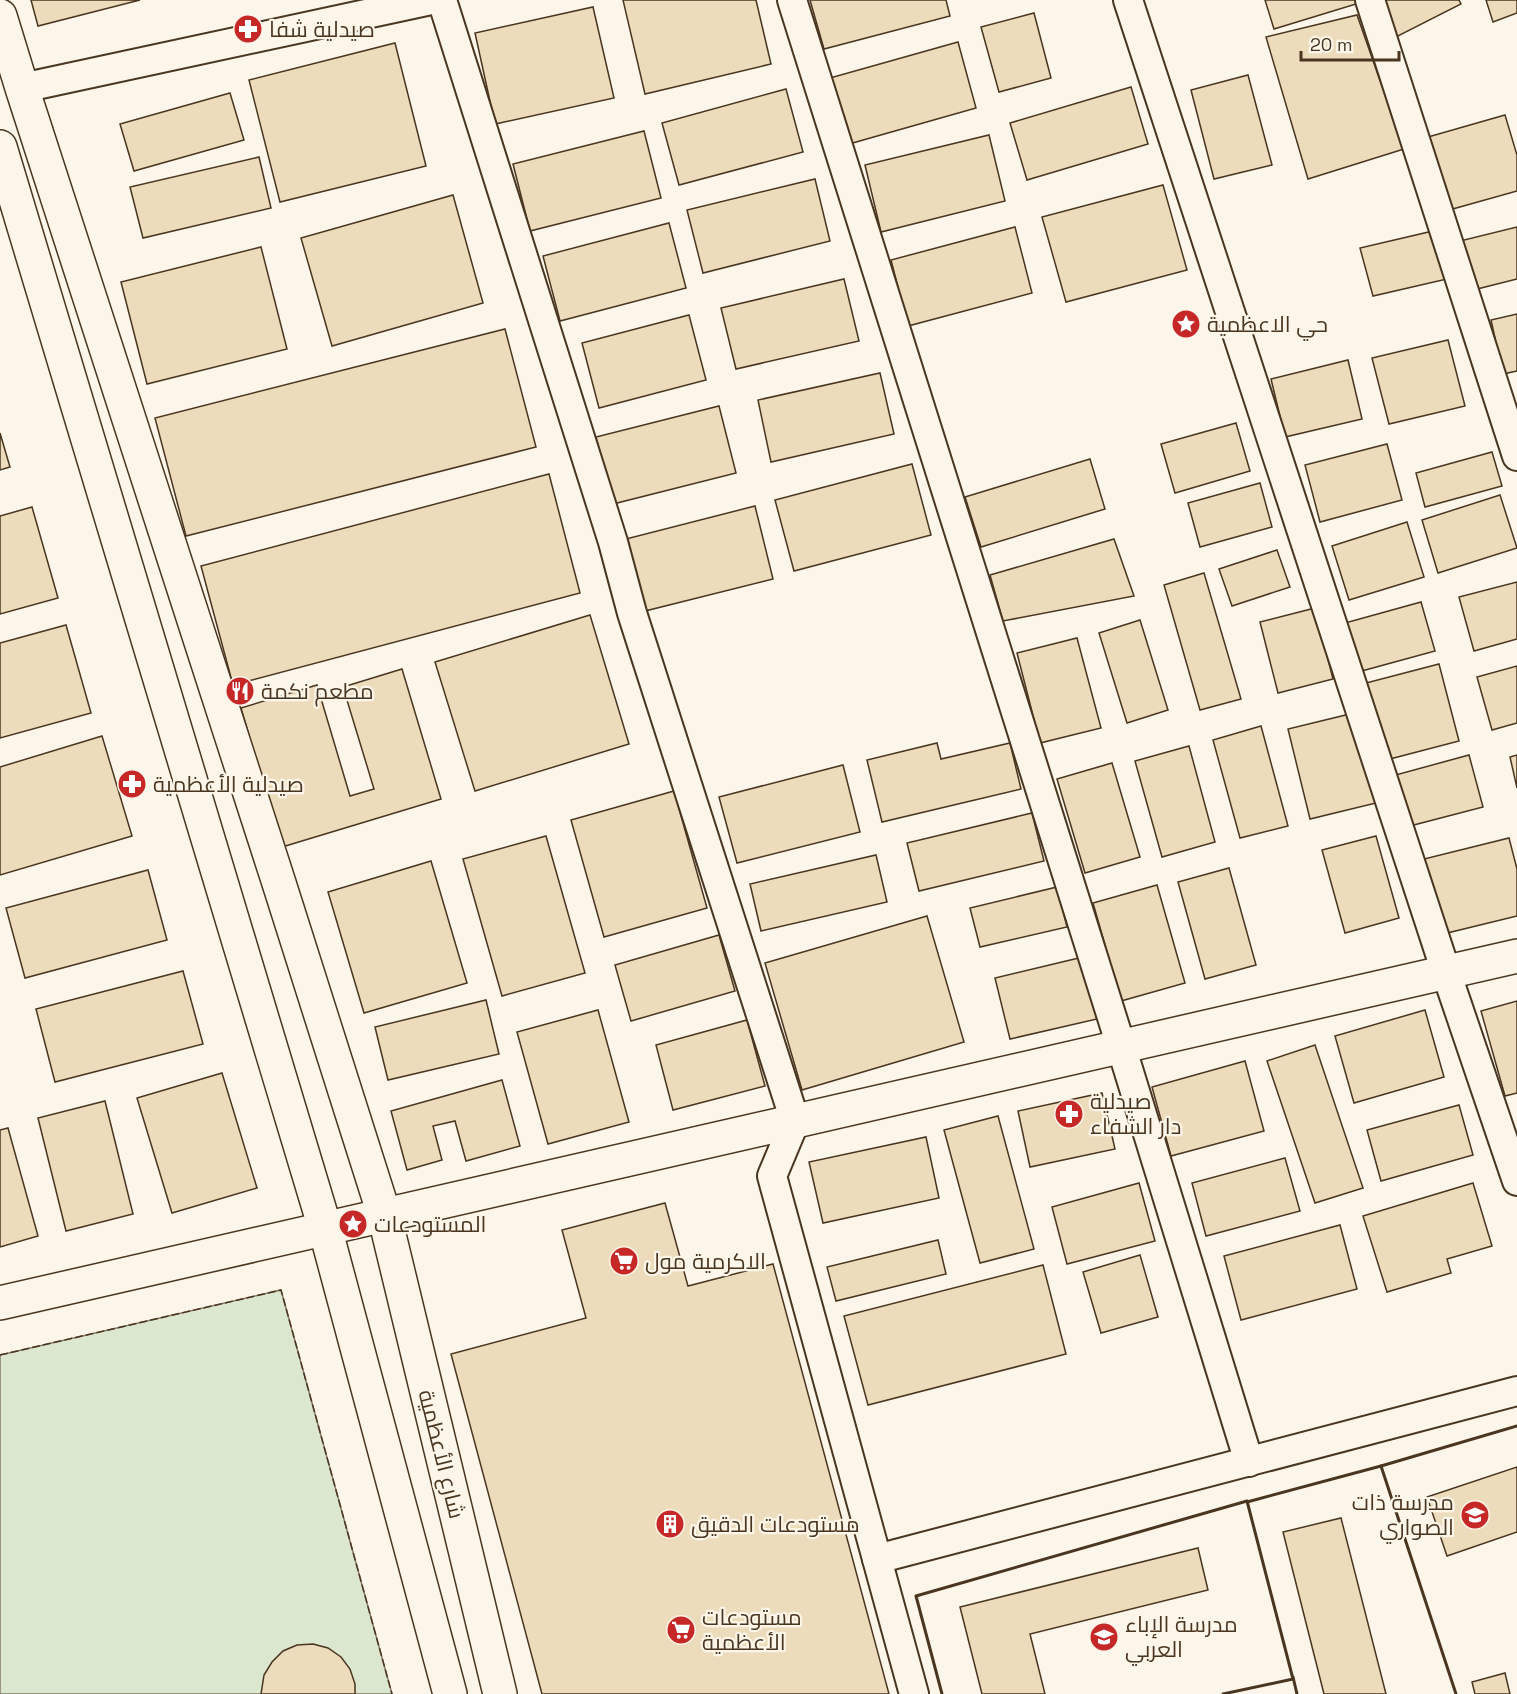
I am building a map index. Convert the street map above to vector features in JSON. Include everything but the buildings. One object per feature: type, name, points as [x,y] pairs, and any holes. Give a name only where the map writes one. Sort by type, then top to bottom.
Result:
[{"type":"street","points":[[22,88],[431,0]]},
{"type":"street","points":[[442,0],[613,542],[632,613],[795,1121],[772,1176],[914,1694]]},
{"type":"street","points":[[792,0],[1249,1461]]},
{"type":"street","points":[[1128,0],[1446,972],[1517,1181]]},
{"type":"street","points":[[1370,0],[1517,456]]},
{"type":"street","name":"شارع الأعظمية","points":[[0,16],[384,1214],[500,1694]]},
{"type":"street","points":[[0,147],[326,1228],[450,1694]]},
{"type":"street","points":[[0,1303],[1517,956]]},
{"type":"street","points":[[877,1559],[1517,1391]]},
{"type":"green space","points":[[281,1290],[392,1694],[0,1694],[0,1355]]},
{"type":"fence","points":[[0,1355],[281,1290],[392,1694]]},
{"type":"wall","points":[[1381,1466],[1517,1426]]},
{"type":"wall","points":[[1247,1502],[1381,1466],[1456,1694]]},
{"type":"wall","points":[[942,1694],[916,1596],[1247,1501],[1293,1679],[1223,1694]]},
{"type":"wall","points":[[1293,1677],[1297,1694]]},
{"type":"place","name":"صيدلية شفا","points":[[248,29]]},
{"type":"place","name":"حي الاعظمية","points":[[1186,324]]},
{"type":"place","name":"مطعم نكمة","points":[[240,691]]},
{"type":"place","name":"صيدلية الأعظمية","points":[[132,784]]},
{"type":"place","name":"صيدلية دار الشفاء","points":[[1069,1114]]},
{"type":"place","name":"المستودعات","points":[[353,1224]]},
{"type":"place","name":"الاكرمية مول","points":[[624,1261]]},
{"type":"place","name":"مدرسة ذات الصواري","points":[[1475,1515]]},
{"type":"place","name":"مستودعات الدقيق","points":[[670,1524]]},
{"type":"place","name":"مستودعات الأعظمية","points":[[681,1630]]},
{"type":"place","name":"مدرسة الإباء العربي","points":[[1104,1637]]}]
